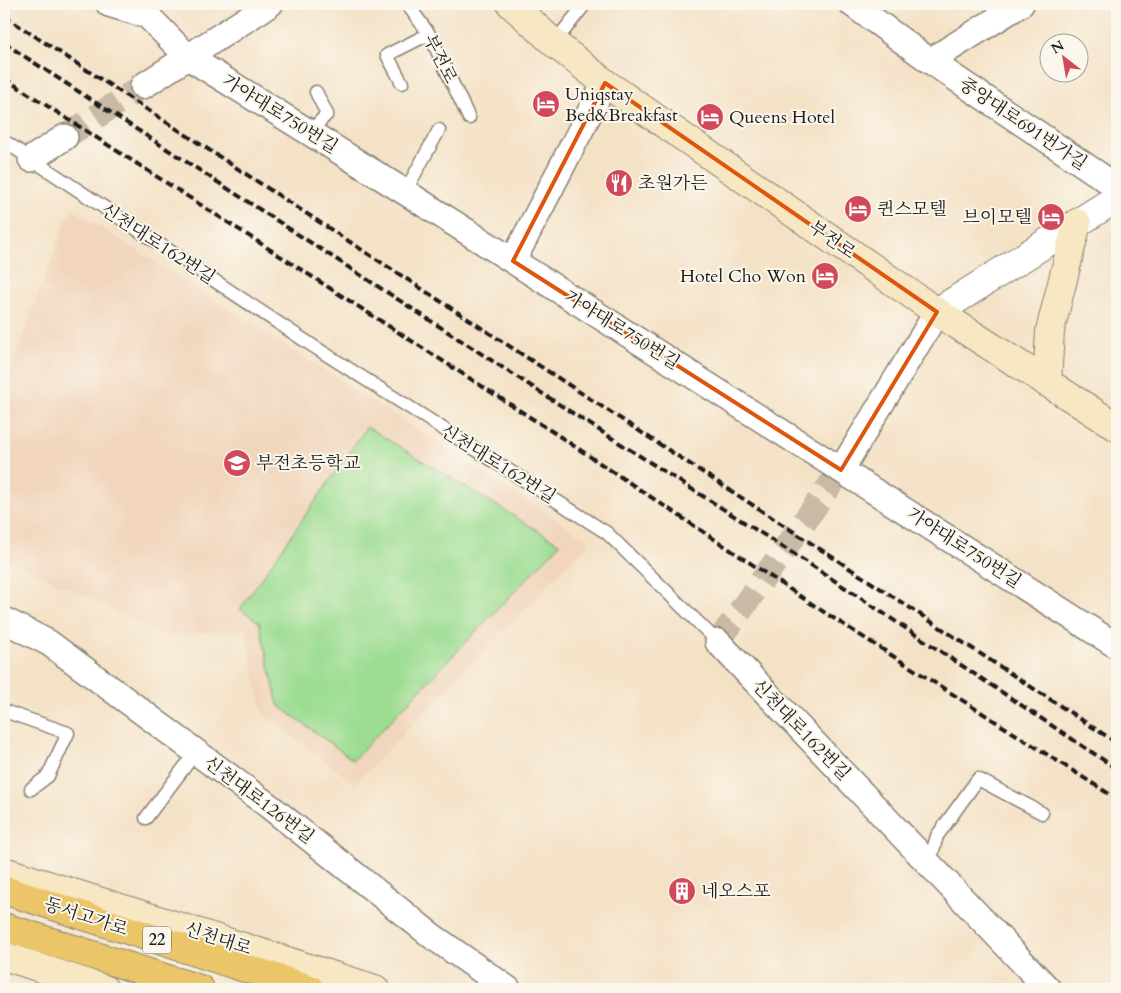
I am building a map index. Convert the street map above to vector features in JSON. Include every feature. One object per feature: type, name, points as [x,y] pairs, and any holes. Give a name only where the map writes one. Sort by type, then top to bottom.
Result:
[{"type":"highway","name":"동서고가로","points":[[4,890],[310,989]]},
{"type":"highway","name":"동서고가로","points":[[4,927],[200,989]]},
{"type":"main road","name":"부전로","points":[[511,4],[554,44],[605,83],[937,312],[1117,426]]},
{"type":"main road","points":[[1047,383],[1050,331],[1077,223]]},
{"type":"main road","name":"신천대로","points":[[4,871],[376,989]]},
{"type":"main road","points":[[4,956],[104,989]]},
{"type":"street","points":[[109,4],[143,10]]},
{"type":"street","name":"중앙대로691번가길","points":[[852,4],[930,61],[1117,187]]},
{"type":"street","points":[[930,61],[1021,4]]},
{"type":"street","points":[[143,86],[188,57],[255,8]]},
{"type":"street","name":"가야대로750번길","points":[[143,10],[188,57],[405,192],[1117,646]]},
{"type":"street","points":[[513,261],[605,83]]},
{"type":"street","points":[[31,160],[65,137]]},
{"type":"street","points":[[841,470],[937,312],[1117,198]]},
{"type":"street","name":"신천대로126번길","points":[[4,620],[49,643],[269,806],[432,936],[508,989]]},
{"type":"street","name":"신천대로162번길","points":[[718,642],[1048,989]]},
{"type":"lane","name":"부전로","points":[[407,4],[429,34],[469,118]]},
{"type":"lane","points":[[554,44],[585,4]]},
{"type":"lane","points":[[402,83],[387,55],[429,34]]},
{"type":"lane","points":[[310,132],[327,114],[316,92]]},
{"type":"lane","points":[[405,192],[439,130]]},
{"type":"lane","name":"신천대로162번길","points":[[4,141],[313,346],[607,533],[718,642]]},
{"type":"lane","points":[[4,711],[68,733],[48,776],[31,789]]},
{"type":"lane","points":[[146,818],[196,752]]},
{"type":"lane","points":[[929,864],[937,836],[978,778],[1042,813]]},
{"type":"highlighted area","points":[[605,83],[937,312],[841,470],[513,261]]},
{"type":"shaded area","name":"부전초등학교","points":[[71,208],[590,541],[355,784],[263,714],[245,630],[167,636],[4,557],[4,385]]},
{"type":"green space","points":[[367,427],[560,544],[353,760],[278,705],[259,622],[240,609]]},
{"type":"tunnel","points":[[65,137],[143,86]]},
{"type":"tunnel","points":[[718,642],[841,470]]},
{"type":"railway","points":[[4,16],[1117,743]]},
{"type":"railway","points":[[4,43],[577,416],[808,563],[1117,769]]},
{"type":"railway","points":[[4,78],[556,434],[827,614],[1117,799]]},
{"type":"place","name":"Uniqstay Bed&Breakfast","points":[[546,104]]},
{"type":"place","name":"Queens Hotel","points":[[710,117]]},
{"type":"place","name":"초원가든","points":[[619,183]]},
{"type":"place","name":"퀸스모텔","points":[[858,209]]},
{"type":"place","name":"브이모텔","points":[[1051,217]]},
{"type":"place","name":"Hotel Cho Won","points":[[825,276]]},
{"type":"place","name":"부전초등학교","points":[[237,463]]},
{"type":"place","name":"네오스포","points":[[682,891]]}]
